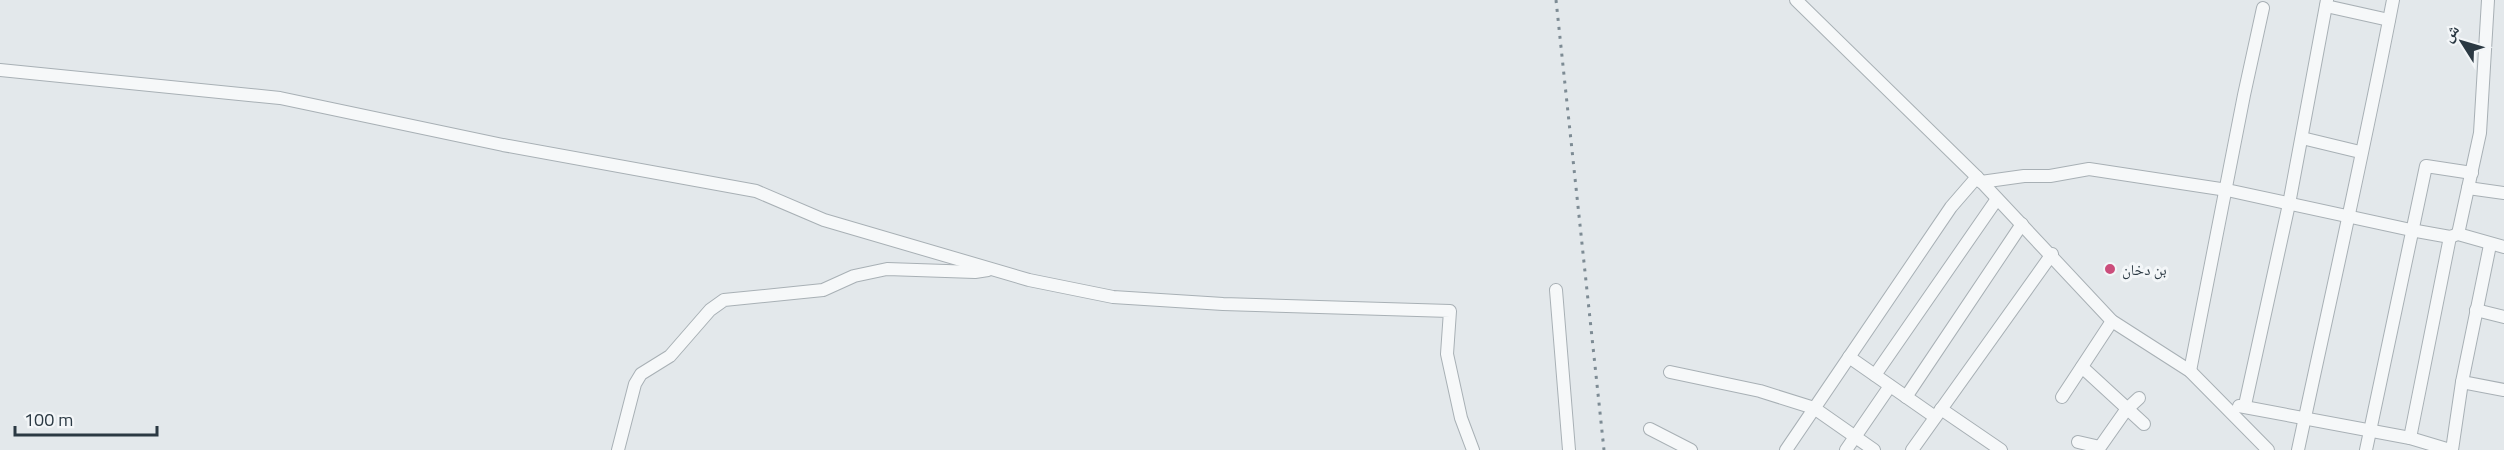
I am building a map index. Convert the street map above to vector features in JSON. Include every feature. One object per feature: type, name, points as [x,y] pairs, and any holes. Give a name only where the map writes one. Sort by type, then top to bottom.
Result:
[{"type":"street","points":[[1796,0],[2052,254],[2112,321],[2190,371],[2268,450]]},
{"type":"street","points":[[2298,450],[2350,216],[2360,152],[2393,0]]},
{"type":"street","points":[[2410,438],[2454,235],[2472,173],[2480,133],[2488,0]]},
{"type":"street","points":[[2245,405],[2289,204],[2327,3],[2389,20]]},
{"type":"street","points":[[2190,371],[2263,8]]},
{"type":"street","points":[[0,70],[280,98],[503,145],[756,191],[824,220],[1029,280],[1113,297],[1223,304],[1450,311],[1447,354],[1461,418],[1473,450]]},
{"type":"street","points":[[2302,138],[2360,152]]},
{"type":"street","points":[[2366,450],[2426,166],[2472,173]]},
{"type":"street","points":[[1786,450],[1951,207],[1979,180],[2050,176],[2090,169],[2227,189],[2411,230],[2454,235],[2504,247]]},
{"type":"street","points":[[2468,188],[2504,194]]},
{"type":"street","points":[[1875,375],[1997,199]]},
{"type":"street","points":[[1906,397],[2022,224]]},
{"type":"street","points":[[2226,408],[2245,405],[2370,432],[2410,438],[2451,450],[2462,382],[2490,245]]},
{"type":"street","points":[[1917,448],[1938,413],[2052,254]]},
{"type":"street","points":[[618,450],[635,384],[641,374],[670,356],[710,310],[724,300],[823,290],[855,276],[887,269],[975,272],[992,269]]},
{"type":"street","points":[[1556,290],[1569,450]]},
{"type":"street","points":[[2476,310],[2504,316]]},
{"type":"street","points":[[2062,397],[2112,321]]},
{"type":"street","points":[[1849,357],[1906,397],[2001,450]]},
{"type":"street","points":[[2082,367],[2126,410],[2144,424]]},
{"type":"street","points":[[1670,372],[1760,391],[1815,408],[1874,450]]},
{"type":"street","points":[[2462,382],[2504,390]]},
{"type":"street","points":[[1846,450],[1890,386]]},
{"type":"street","points":[[2078,442],[2100,447],[2126,410],[2139,398]]},
{"type":"street","points":[[1650,429],[1677,447],[1691,450]]},
{"type":"railway","points":[[1556,0],[1604,450]]},
{"type":"place","name":"بن دخان","points":[[2110,269]]}]
